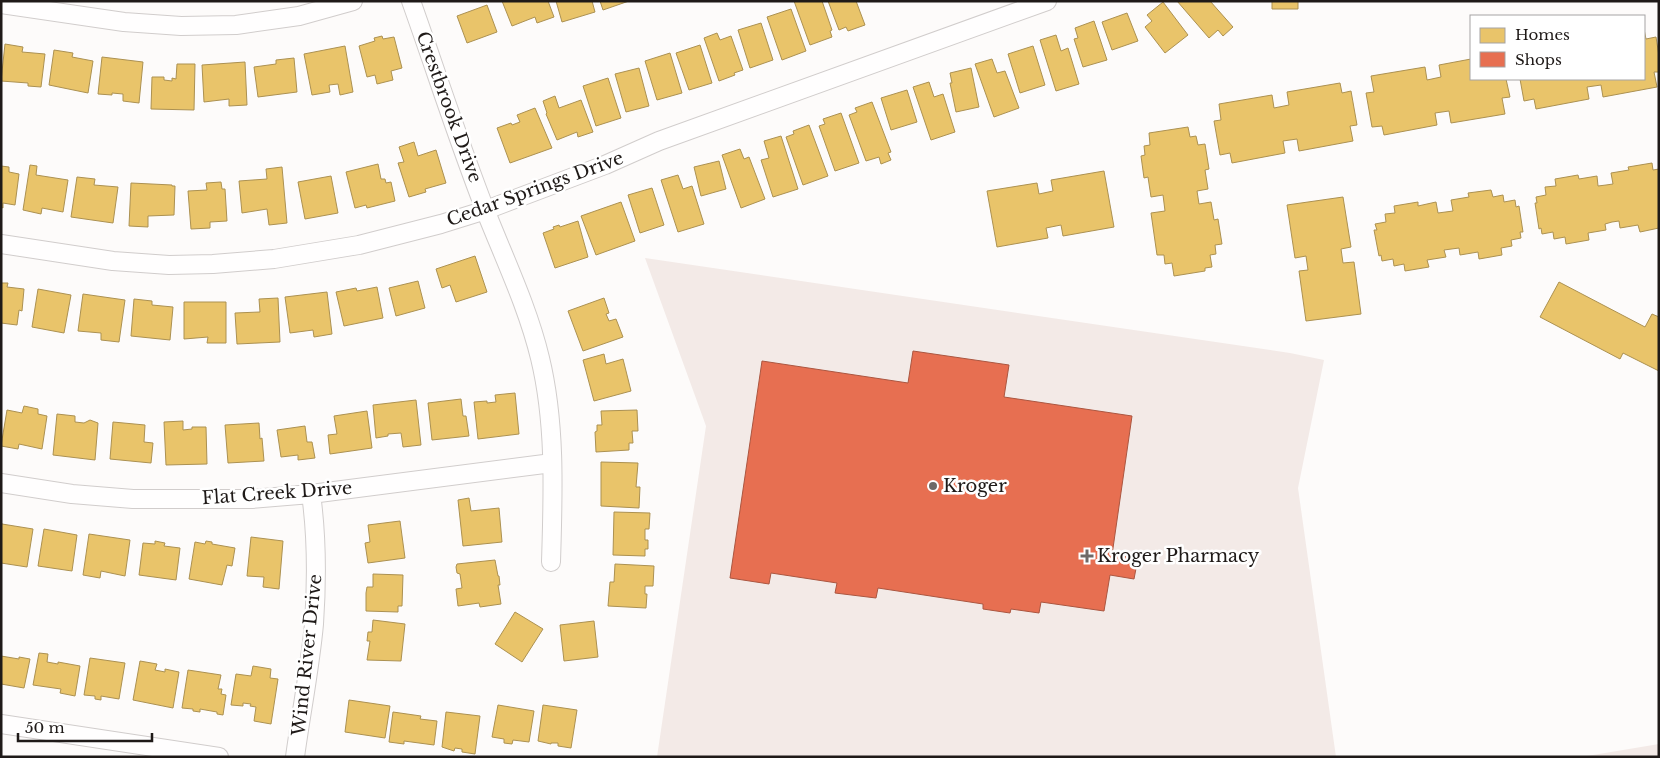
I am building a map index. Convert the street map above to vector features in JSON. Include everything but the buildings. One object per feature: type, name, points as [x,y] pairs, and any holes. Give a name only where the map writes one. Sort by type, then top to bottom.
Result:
[{"type":"street","points":[[1,4],[124,22],[181,26],[236,25],[299,16],[353,1]]},
{"type":"street","name":"Crestbrook Drive","points":[[411,1],[486,210],[527,314],[540,358],[548,402],[552,463],[551,562]]},
{"type":"street","name":"Cedar Springs Drive","points":[[1,244],[113,261],[169,264],[213,264],[274,259],[359,245],[486,210],[605,165],[659,141],[1047,1]]},
{"type":"street","name":"Flat Creek Drive","points":[[1,483],[72,494],[133,499],[252,499],[312,494],[552,463]]},
{"type":"street","name":"Wind River Drive","points":[[295,757],[314,625],[316,528],[312,494]]},
{"type":"street","points":[[1,724],[219,757]]},
{"type":"shaded area","points":[[645,258],[1290,353],[1324,360],[1298,488],[1336,757],[657,757],[706,426]]},
{"type":"shaded area","points":[[1659,744],[1659,757],[1581,757]]},
{"type":"place","name":"Kroger","points":[[933,486]]},
{"type":"place","name":"Kroger Pharmacy","points":[[1087,556]]}]
